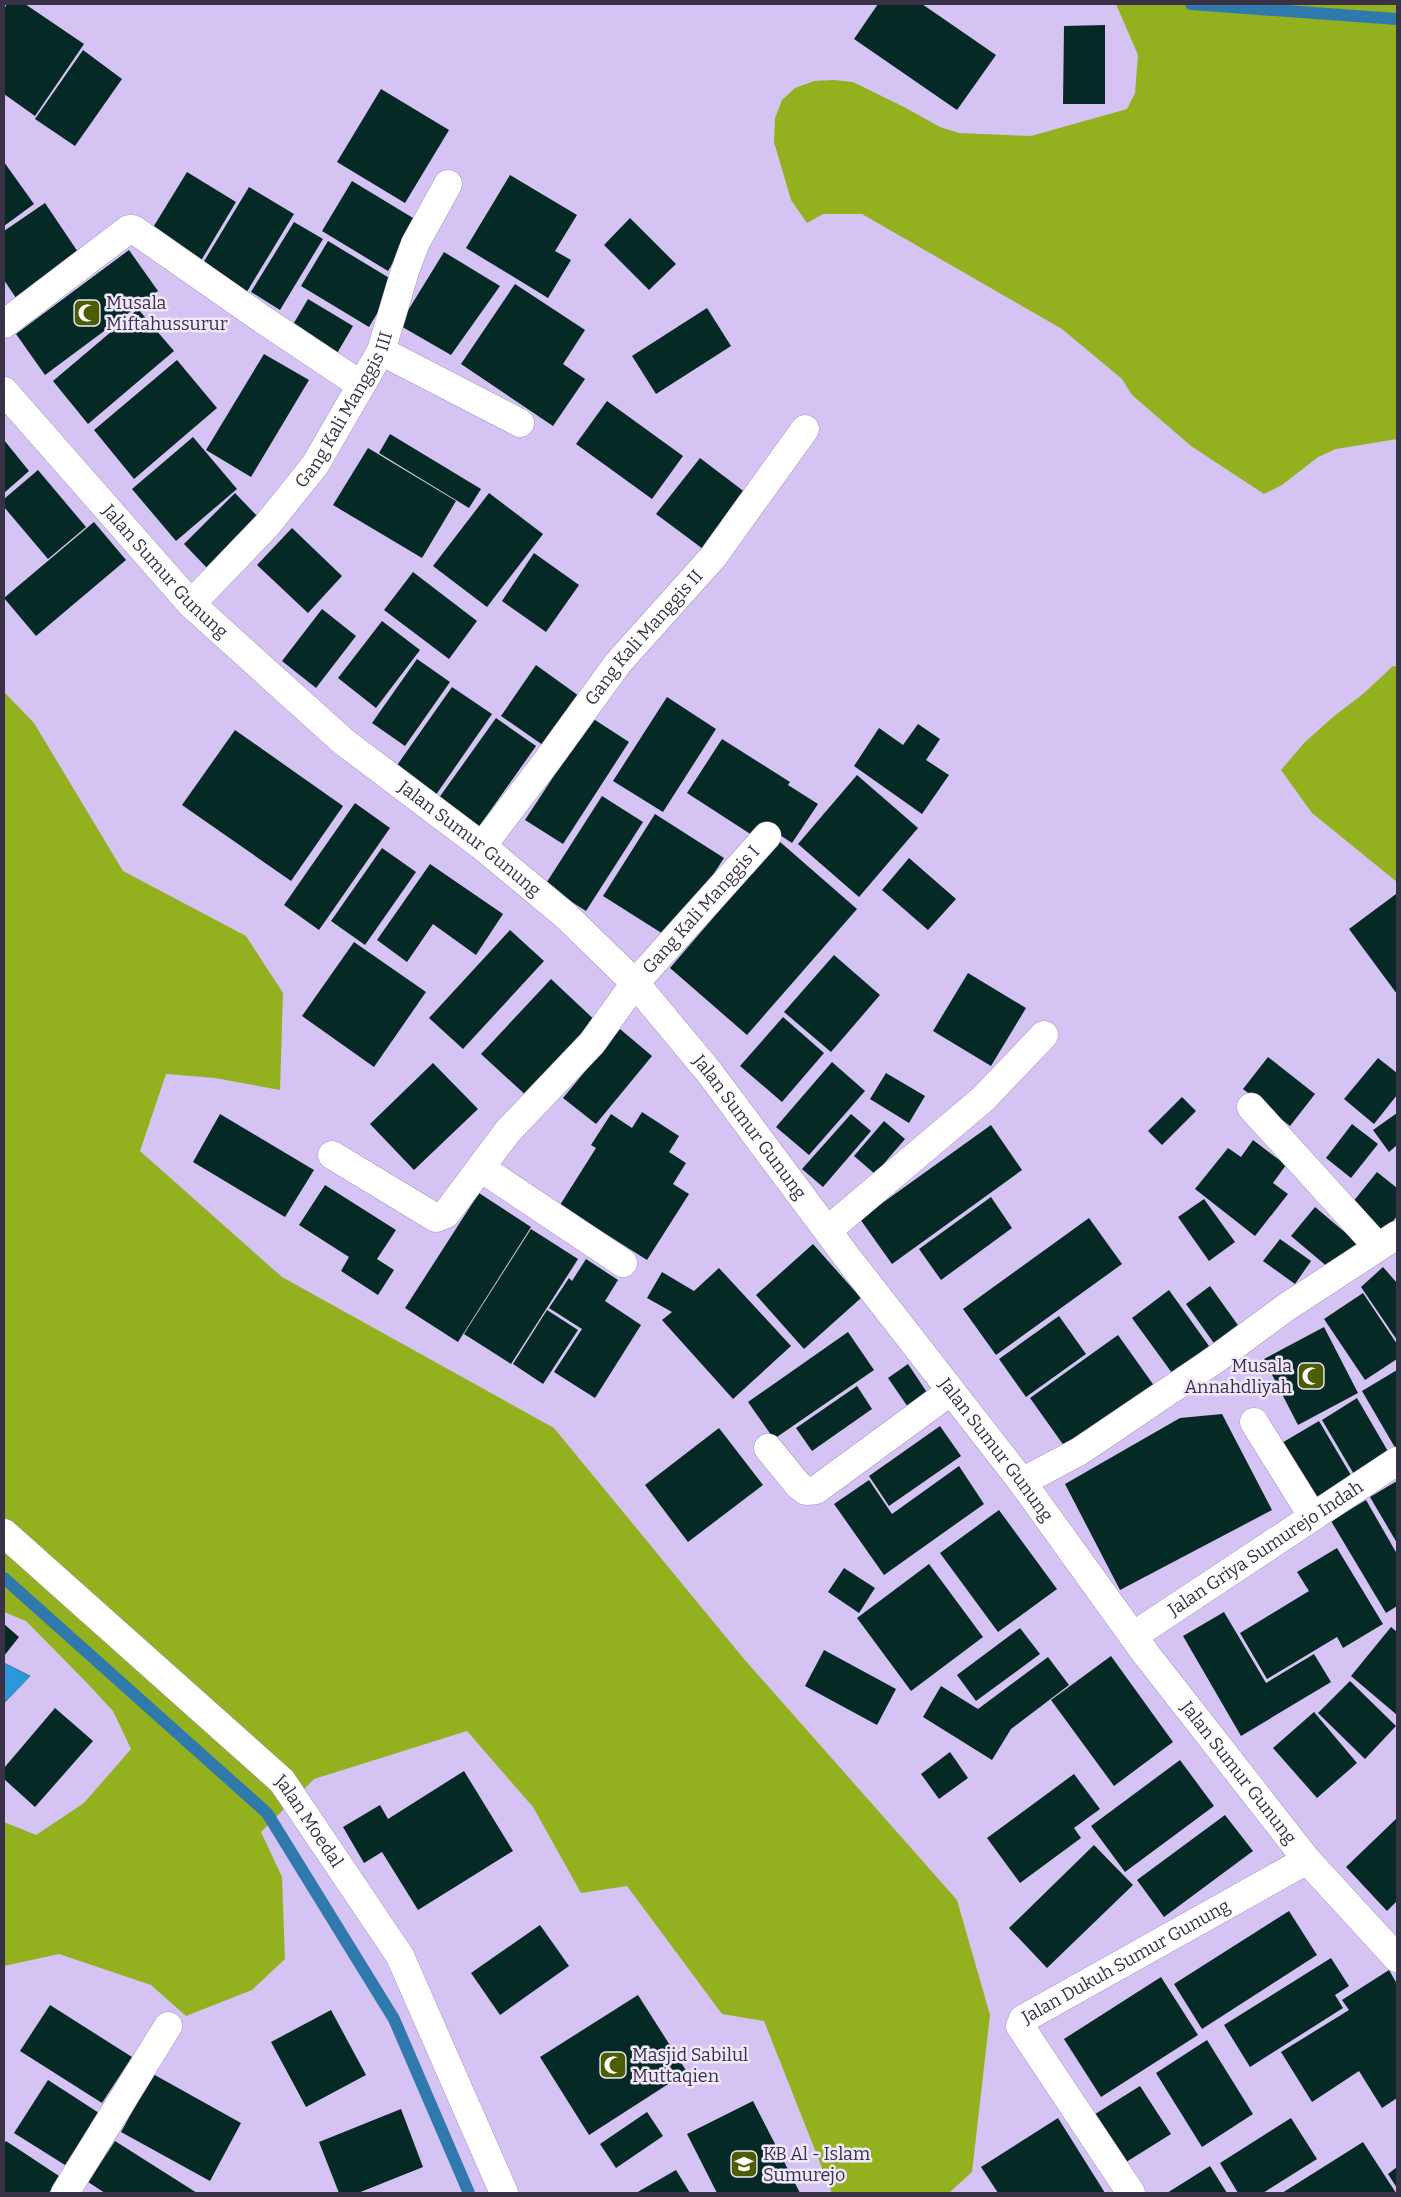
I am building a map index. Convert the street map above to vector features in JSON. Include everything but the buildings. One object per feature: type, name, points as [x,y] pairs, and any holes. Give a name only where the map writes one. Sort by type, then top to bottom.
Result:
[{"type":"street","name":"Gang Kali Manggis III","points":[[191,604],[267,526],[315,465],[381,351],[415,244],[448,184]]},
{"type":"street","points":[[4,324],[129,229],[134,229],[262,319],[361,384]]},
{"type":"street","points":[[381,351],[520,423]]},
{"type":"street","name":"Jalan Sumur Gunung","points":[[4,391],[191,604],[344,742],[482,846],[565,915],[635,983],[709,1072],[1022,1482],[1133,1636],[1306,1860],[1392,1942]]},
{"type":"street","name":"Gang Kali Manggis II","points":[[482,846],[618,663],[713,558],[805,429]]},
{"type":"street","name":"Gang Kali Manggis I","points":[[332,1155],[436,1218],[446,1214],[508,1131],[592,1043],[635,983],[767,836]]},
{"type":"street","points":[[828,1230],[983,1099],[1044,1035]]},
{"type":"street","points":[[1022,1482],[1080,1451],[1216,1359],[1285,1308],[1388,1241],[1251,1107]]},
{"type":"street","points":[[481,1168],[623,1263]]},
{"type":"street","points":[[768,1448],[798,1485],[806,1491],[816,1490],[951,1391]]},
{"type":"street","points":[[1254,1422],[1313,1517]]},
{"type":"street","name":"Jalan Griya Sumurejo Indah","points":[[1133,1636],[1397,1461]]},
{"type":"street","name":"Jalan Moedal","points":[[4,1533],[282,1781],[400,1956],[504,2193]]},
{"type":"street","name":"Jalan Dukuh Sumur Gunung","points":[[1131,2193],[1020,2026],[1021,2022],[1023,2019],[1306,1860]]},
{"type":"street","points":[[65,2193],[168,2026]]},
{"type":"green space","points":[[1116,4],[1397,4],[1397,439],[1336,449],[1318,457],[1282,485],[1264,494],[1191,446],[1132,395],[1122,379],[1062,329],[862,214],[823,214],[807,223],[791,200],[774,142],[775,118],[782,100],[795,88],[814,81],[834,80],[853,82],[940,127],[959,133],[1031,136],[1127,109],[1135,93],[1138,55]]},
{"type":"green space","points":[[1393,666],[1397,667],[1397,882],[1312,813],[1281,770],[1304,743],[1363,694]]},
{"type":"green space","points":[[4,692],[34,723],[123,871],[246,936],[283,993],[280,1090],[215,1078],[166,1074],[140,1151],[282,1277],[554,1428],[744,1659],[957,1900],[990,2015],[972,2172],[949,2193],[832,2193],[764,2021],[722,2014],[627,1886],[581,1893],[533,1807],[467,1731],[314,1779],[261,1832],[282,1877],[285,1959],[252,1990],[186,2016],[151,1985],[59,1954],[4,1966],[4,1822],[36,1835],[84,1803],[131,1749],[113,1711],[26,1621],[4,1612]]},
{"type":"water","points":[[4,1663],[30,1676],[4,1703]]},
{"type":"waterway","points":[[1191,4],[1397,19]]},
{"type":"waterway","points":[[4,1578],[267,1813],[394,2019],[469,2193]]},
{"type":"place","name":"Musala Miftahussurur","points":[[87,313]]},
{"type":"place","name":"Musala Annahdliyah","points":[[1311,1376]]},
{"type":"place","name":"Masjid Sabilul Muttaqien","points":[[613,2065]]},
{"type":"place","name":"KB Al - Islam Sumurejo","points":[[744,2164]]}]
